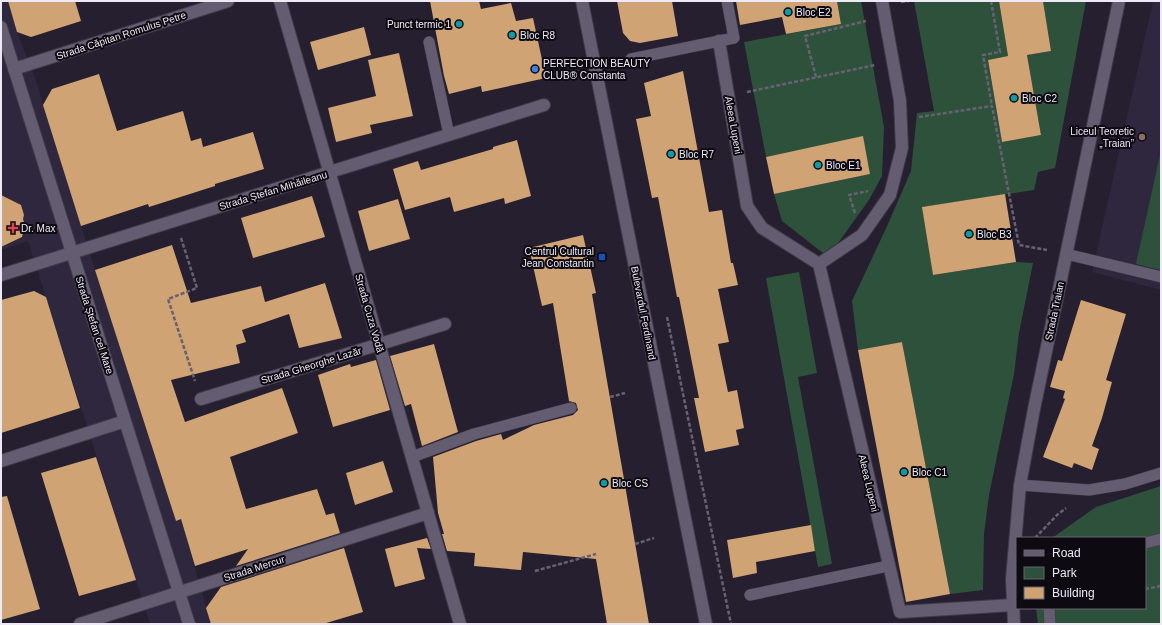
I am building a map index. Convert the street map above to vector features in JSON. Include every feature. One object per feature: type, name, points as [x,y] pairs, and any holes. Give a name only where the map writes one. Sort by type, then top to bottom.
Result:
[{"type":"street","name":"Strada Căpitan Romulus Petre","points":[[14,69],[228,1]]},
{"type":"street","name":"Strada Cuza Vodă","points":[[280,1],[460,624]]},
{"type":"street","name":"Bulevardul Ferdinand","points":[[582,1],[706,624]]},
{"type":"street","points":[[819,264],[862,235],[890,195],[902,148],[900,101],[882,1]]},
{"type":"street","name":"Strada Traian","points":[[1014,624],[1012,579],[1020,485],[1034,409],[1119,1]]},
{"type":"street","name":"Strada Ștefan cel Mare","points":[[1,27],[189,624]]},
{"type":"street","name":"Aleea Lupeni","points":[[719,41],[747,206],[762,228],[819,264],[888,566],[900,612],[1013,605]]},
{"type":"street","name":"Strada Ștefan Mihăileanu","points":[[1,274],[544,105]]},
{"type":"street","name":"Strada Gheorghe Lazăr","points":[[201,399],[445,324]]},
{"type":"street","points":[[1,461],[126,421]]},
{"type":"street","name":"Strada Mercur","points":[[80,624],[428,513]]},
{"type":"lane","points":[[631,58],[734,38],[727,1]]},
{"type":"lane","points":[[428,42],[449,135]]},
{"type":"lane","points":[[1066,254],[1161,277]]},
{"type":"lane","points":[[412,457],[474,434],[570,408]]},
{"type":"lane","points":[[1020,485],[1088,490],[1125,484],[1161,473]]},
{"type":"lane","points":[[1146,543],[1161,539]]},
{"type":"lane","points":[[750,595],[888,566]]},
{"type":"lane","points":[[1049,609],[1050,624]]},
{"type":"path","points":[[991,1],[1000,52],[984,55],[992,106],[1020,245],[1047,250]]},
{"type":"path","points":[[816,77],[805,36],[884,16]]},
{"type":"path","points":[[729,96],[892,61]]},
{"type":"path","points":[[901,120],[992,106]]},
{"type":"path","points":[[180,234],[197,288],[168,299],[201,399]]},
{"type":"path","points":[[610,397],[625,393]]},
{"type":"path","points":[[1035,537],[1057,514],[1088,490]]},
{"type":"path","points":[[635,544],[654,538]]},
{"type":"path","points":[[535,571],[596,554]]},
{"type":"path","points":[[1146,589],[1161,586]]},
{"type":"shaded area","points":[[1,1],[8,1],[17,32],[35,78],[176,520],[181,519],[211,624],[150,624],[28,241],[1,250]]},
{"type":"shaded area","name":"Liceul Teoretic „Traian”","points":[[1153,1],[1161,1],[1161,290],[1092,272]]},
{"type":"green space","points":[[837,1],[861,1],[884,127],[882,176],[869,200],[838,243],[823,253],[782,221],[774,194],[870,174],[863,137],[766,157],[744,42],[841,24]]},
{"type":"green space","points":[[914,1],[999,1],[1008,56],[988,60],[1002,142],[1041,135],[1027,55],[1051,51],[1043,1],[1086,1],[1055,168],[1038,172],[1034,190],[923,207],[933,275],[1016,262],[1033,263],[1019,333],[1014,374],[989,495],[984,534],[983,590],[950,594],[902,342],[858,350],[852,301],[911,171],[917,113],[934,111]]},
{"type":"green space","points":[[1161,150],[1161,270],[1136,264]]},
{"type":"green space","points":[[799,272],[817,373],[798,377],[832,564],[818,567],[766,278]]},
{"type":"green space","points":[[1161,486],[1161,624],[1038,624],[1036,609],[1146,609],[1146,537],[1053,537],[1096,507]]},
{"type":"building","points":[[8,1],[75,1],[81,21],[31,37],[17,32]]},
{"type":"building","points":[[430,1],[479,1],[481,9],[511,3],[516,21],[533,18],[546,78],[482,92],[481,86],[449,94],[444,76]]},
{"type":"building","points":[[617,1],[672,1],[678,36],[640,43],[630,41],[623,33]]},
{"type":"building","name":"Bloc E2","points":[[736,1],[837,1],[841,24],[786,34],[782,17],[740,25]]},
{"type":"building","name":"Bloc C2","points":[[999,1],[1043,1],[1051,51],[1027,55],[1041,135],[1002,142],[988,60],[1008,56]]},
{"type":"building","points":[[364,27],[371,55],[318,70],[310,42]]},
{"type":"building","points":[[399,53],[413,116],[370,125],[372,133],[336,142],[328,108],[376,96],[368,60]]},
{"type":"building","points":[[683,71],[709,212],[722,210],[731,263],[733,263],[738,285],[718,289],[729,342],[718,344],[728,392],[737,390],[744,428],[736,430],[739,445],[705,452],[694,398],[699,398],[679,297],[677,297],[658,197],[652,198],[636,119],[651,116],[644,83]]},
{"type":"building","points":[[99,74],[117,131],[183,111],[191,141],[201,138],[203,147],[253,132],[264,169],[149,207],[148,204],[81,226],[43,105],[52,89]]},
{"type":"building","name":"Bloc E1","points":[[863,136],[870,174],[774,194],[766,157]]},
{"type":"building","points":[[517,140],[531,196],[505,204],[504,198],[454,212],[450,197],[405,210],[393,169],[418,161],[421,170],[493,149],[493,147]]},
{"type":"building","name":"Bloc B3","points":[[1005,194],[1016,262],[933,275],[922,207]]},
{"type":"building","points":[[1,195],[21,205],[25,226],[22,237],[1,247]]},
{"type":"building","points":[[312,196],[325,237],[253,258],[241,218]]},
{"type":"building","points":[[398,199],[410,239],[369,251],[358,211]]},
{"type":"building","points":[[583,235],[596,293],[592,294],[649,624],[607,624],[596,559],[523,552],[521,570],[474,566],[475,553],[447,551],[438,513],[433,457],[476,441],[501,434],[503,440],[534,425],[573,415],[578,410],[576,403],[569,401],[553,303],[542,306],[529,248]]},
{"type":"building","points":[[172,245],[191,303],[261,286],[265,302],[325,283],[342,338],[299,348],[289,314],[242,330],[246,342],[236,345],[240,363],[171,380],[185,422],[282,388],[298,433],[230,457],[246,509],[317,489],[326,515],[334,513],[340,533],[236,566],[248,549],[195,566],[181,519],[176,521],[95,270]]},
{"type":"building","points":[[34,291],[46,297],[80,408],[1,433],[1,300]]},
{"type":"building","points":[[1081,300],[1126,314],[1106,380],[1112,382],[1092,446],[1099,449],[1092,470],[1074,463],[1072,468],[1043,457],[1065,399],[1063,398],[1065,391],[1050,387],[1058,360],[1062,361]]},
{"type":"building","name":"Bloc C1","points":[[902,342],[950,594],[906,602],[858,350]]},
{"type":"building","points":[[434,344],[458,432],[422,446],[411,404],[405,406],[390,356]]},
{"type":"building","points":[[376,360],[390,410],[333,427],[318,375],[350,364],[351,367]]},
{"type":"building","points":[[96,457],[136,580],[79,596],[41,473]]},
{"type":"building","points":[[383,461],[393,492],[355,505],[346,473]]},
{"type":"building","points":[[7,496],[40,609],[1,620],[1,497]]},
{"type":"building","points":[[811,525],[815,551],[756,562],[757,573],[733,578],[727,540]]},
{"type":"building","points":[[427,538],[431,549],[417,548],[425,579],[395,587],[385,549]]},
{"type":"building","points":[[344,548],[363,612],[323,624],[211,624],[206,608],[221,587]]},
{"type":"place","name":"Bloc E2","points":[[788,12]]},
{"type":"place","name":"Punct termic 1","points":[[459,24]]},
{"type":"place","name":"Bloc R8","points":[[512,35]]},
{"type":"place","name":"PERFECTION BEAUTY CLUB® Constanta","points":[[535,69]]},
{"type":"place","name":"Bloc C2","points":[[1014,98]]},
{"type":"place","name":"Liceul Teoretic „Traian”","points":[[1142,137]]},
{"type":"place","name":"Bloc R7","points":[[671,154]]},
{"type":"place","name":"Bloc E1","points":[[818,165]]},
{"type":"place","name":"Dr. Max","points":[[13,228]]},
{"type":"place","name":"Bloc B3","points":[[969,234]]},
{"type":"place","name":"Centrul Cultural Jean Constantin","points":[[602,257]]},
{"type":"place","name":"Bloc C1","points":[[904,472]]},
{"type":"place","name":"Bloc CS","points":[[604,483]]}]
